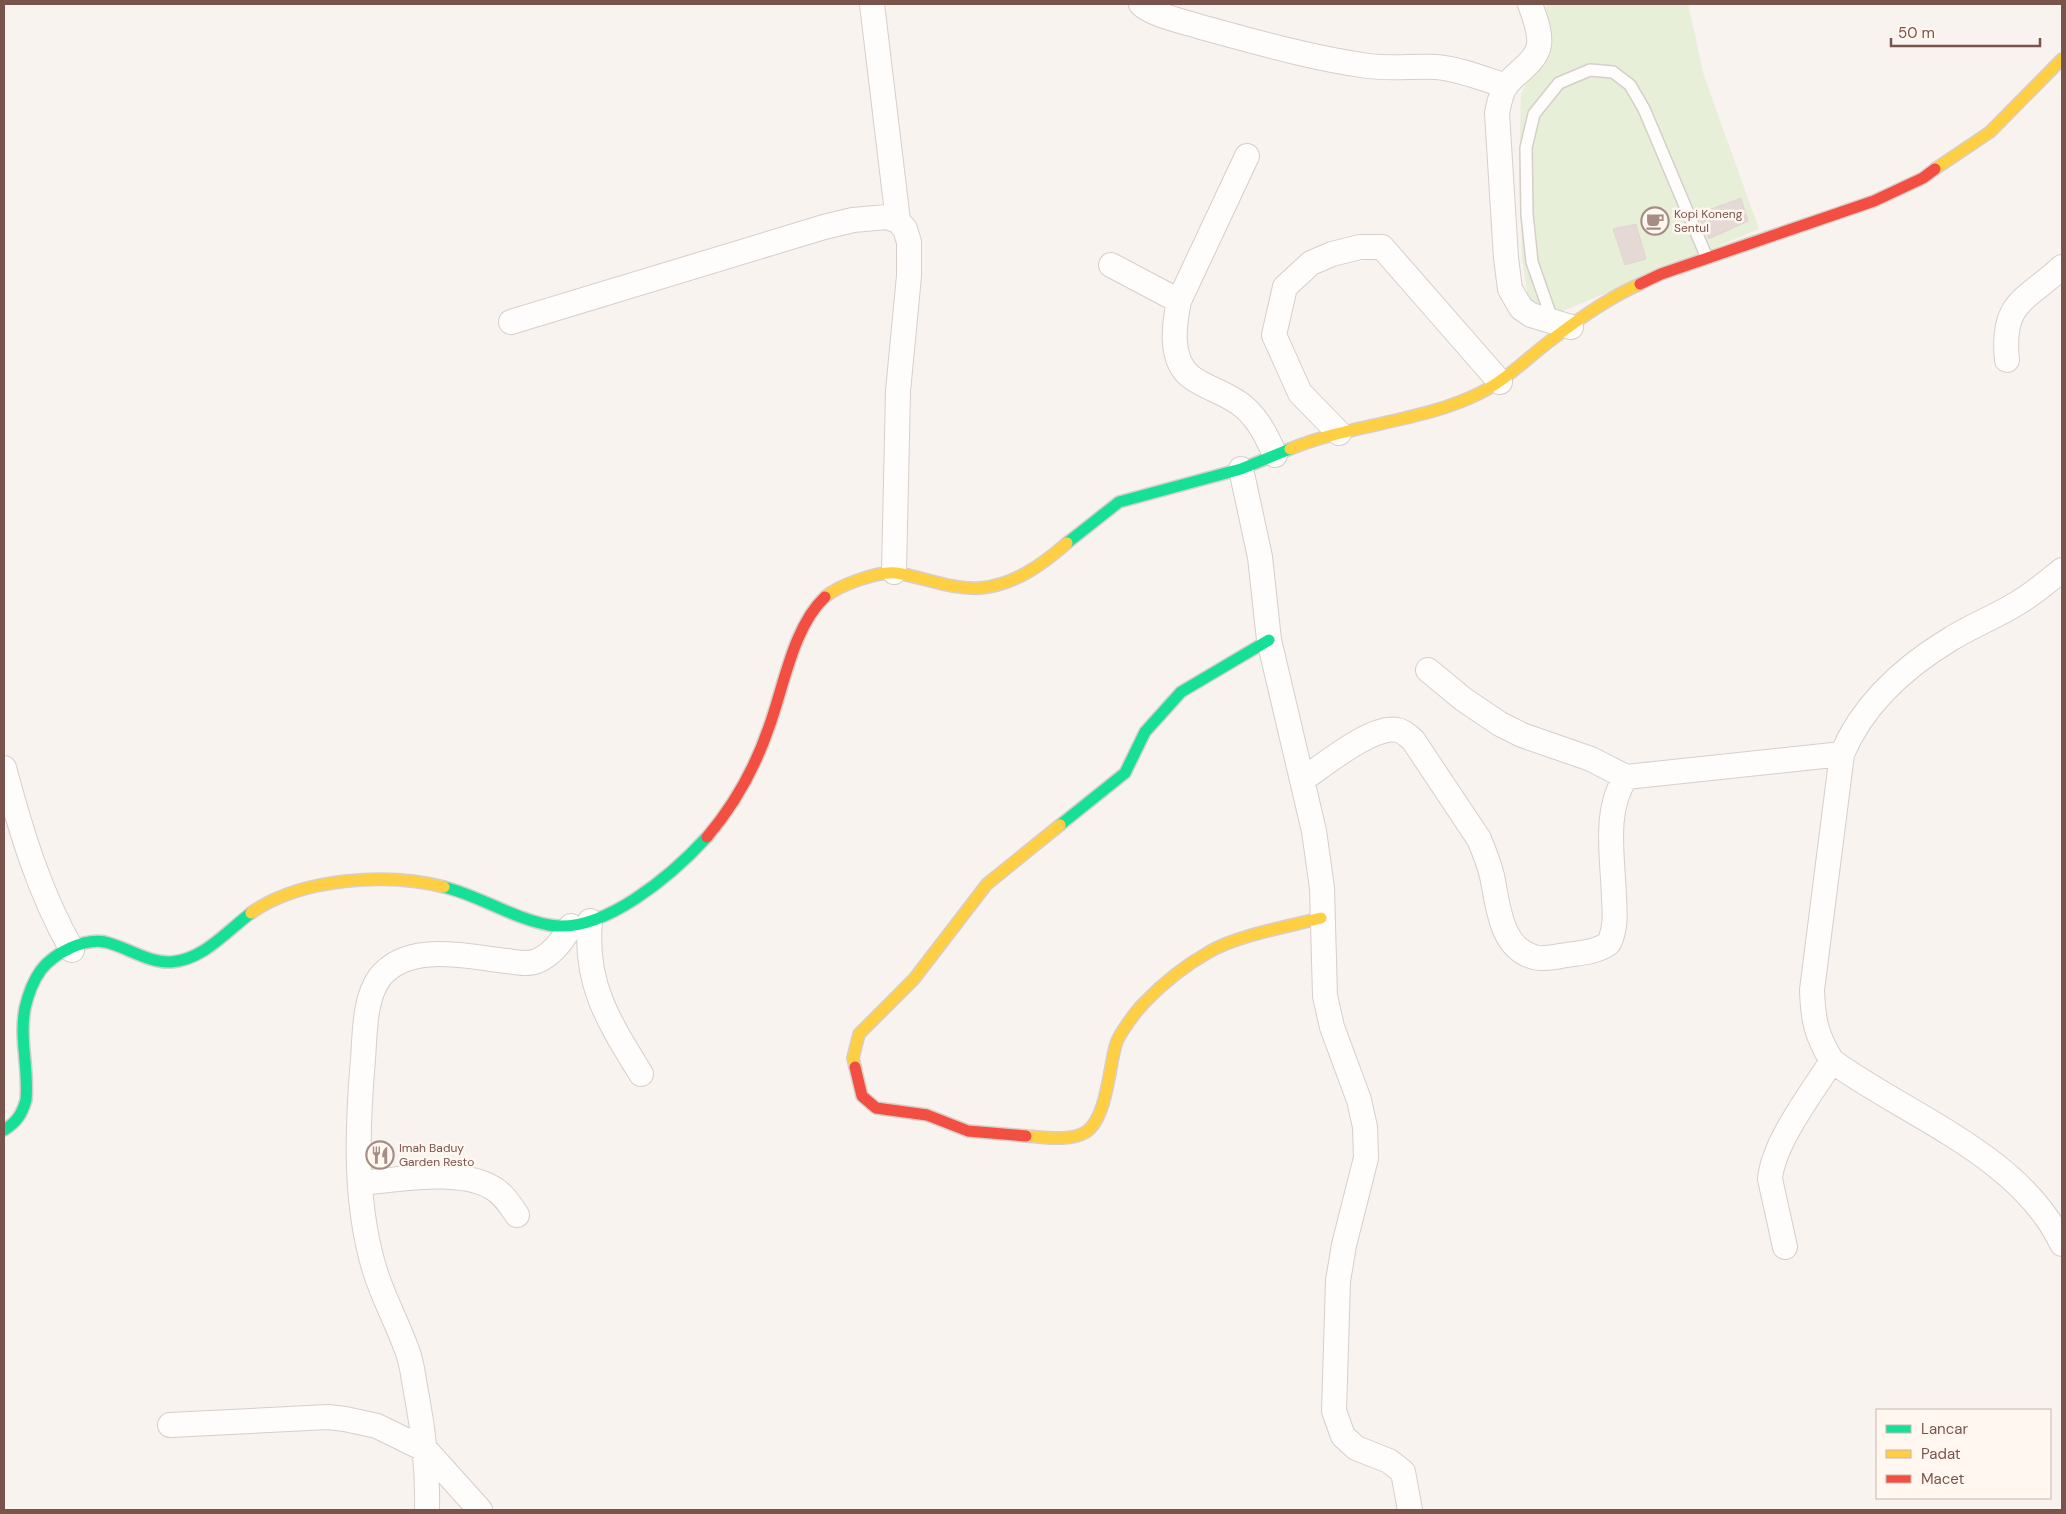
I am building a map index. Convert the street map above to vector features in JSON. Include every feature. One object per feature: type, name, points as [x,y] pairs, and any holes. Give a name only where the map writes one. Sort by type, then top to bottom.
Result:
[{"type":"street","points":[[872,4],[898,221],[904,229],[910,257],[898,391],[894,572]]},
{"type":"street","points":[[1141,4],[1148,9],[1183,21],[1279,49],[1368,66],[1436,67],[1456,70],[1506,86]]},
{"type":"street","points":[[1530,4],[1538,31],[1539,48],[1506,86],[1500,97],[1498,130],[1510,289],[1520,308],[1531,315],[1562,324]]},
{"type":"street","points":[[4,1130],[16,1123],[24,1108],[27,1091],[23,1029],[28,999],[41,969],[53,959],[87,942],[94,941],[128,949],[158,961],[171,962],[207,950],[254,911],[292,892],[387,879],[424,882],[481,899],[525,918],[554,926],[581,924],[619,908],[653,886],[705,840],[728,812],[755,764],[803,626],[814,606],[823,597],[851,580],[894,572],[960,588],[977,589],[993,586],[1013,580],[1041,564],[1101,513],[1118,502],[1241,469],[1314,439],[1456,404],[1500,382],[1562,324],[1624,291],[1661,274],[1874,201],[1923,178],[1990,132],[2062,59]]},
{"type":"street","points":[[1247,156],[1179,301],[1175,321],[1175,338],[1178,360],[1182,368],[1192,378],[1231,397],[1245,407],[1258,423],[1275,455]]},
{"type":"street","points":[[511,322],[824,227],[872,217],[887,217],[898,221]]},
{"type":"street","points":[[1339,433],[1300,393],[1274,335],[1285,287],[1311,263],[1332,254],[1360,247],[1382,247],[1500,382]]},
{"type":"street","points":[[1111,265],[1179,301]]},
{"type":"street","points":[[2007,360],[2007,324],[2015,306],[2062,267]]},
{"type":"street","points":[[1241,469],[1260,557],[1269,640],[1316,841],[1322,888],[1321,918],[1325,996],[1332,1027],[1359,1100],[1365,1127],[1366,1158],[1344,1245],[1338,1281],[1334,1411],[1343,1436],[1356,1448],[1389,1461],[1403,1472],[1410,1510]]},
{"type":"street","points":[[2062,570],[2018,603],[1950,639],[1896,678],[1861,718],[1842,754],[1812,990],[1813,1018],[1819,1040],[1832,1061],[2002,1170],[2029,1194],[2046,1215],[2062,1244]]},
{"type":"street","points":[[1269,640],[1181,692],[1144,732],[1125,773],[987,884],[914,979],[859,1034],[853,1058],[862,1096],[876,1108],[927,1115],[968,1131],[1054,1138],[1071,1137],[1085,1132],[1093,1125],[1107,1090],[1116,1042],[1150,997],[1172,978],[1210,951],[1249,937],[1321,918]]},
{"type":"street","points":[[1428,670],[1463,699],[1500,724],[1522,735],[1583,756],[1626,777],[1842,754]]},
{"type":"street","points":[[1302,780],[1366,738],[1389,730],[1405,733],[1413,740],[1479,839],[1486,856],[1505,930],[1514,944],[1527,954],[1543,958],[1596,950],[1609,943],[1615,921],[1612,813],[1619,787],[1626,777]]},
{"type":"street","points":[[4,768],[41,889],[72,950]]},
{"type":"street","points":[[581,924],[602,1007],[641,1074]]},
{"type":"street","points":[[427,1510],[426,1450],[410,1357],[376,1274],[366,1232],[361,1184],[359,1126],[366,1022],[372,993],[380,978],[393,966],[427,954],[450,954],[511,962],[536,962],[581,924]]},
{"type":"street","points":[[1785,1247],[1770,1179],[1771,1168],[1788,1133],[1832,1061]]},
{"type":"street","points":[[361,1184],[435,1177],[475,1180],[492,1187],[504,1196],[517,1215]]},
{"type":"street","points":[[170,1425],[328,1417],[377,1426],[426,1450],[480,1510]]},
{"type":"lane","points":[[1562,324],[1532,262],[1527,214],[1526,148],[1534,114],[1559,83],[1590,70],[1613,72],[1630,85],[1644,109],[1707,258]]},
{"type":"green space","points":[[1545,4],[1688,4],[1704,76],[1759,229],[1556,314],[1529,306],[1522,258],[1519,177],[1521,94],[1550,35]]},
{"type":"building","points":[[1741,198],[1748,221],[1709,239],[1698,214]]},
{"type":"building","points":[[1636,224],[1646,259],[1625,265],[1613,229]]},
{"type":"traffic: fast","points":[[1067,543],[1119,502],[1241,469],[1290,449]]},
{"type":"traffic: fast","points":[[1060,825],[1125,773],[1145,732],[1181,692],[1269,640]]},
{"type":"traffic: fast","points":[[444,887],[535,922],[570,926],[592,921],[635,899],[676,868],[707,837]]},
{"type":"traffic: fast","points":[[4,1130],[18,1117],[26,1100],[23,1020],[33,983],[47,964],[70,948],[97,941],[113,944],[162,962],[183,960],[214,944],[251,913]]},
{"type":"traffic: slow","points":[[1935,169],[1990,132],[2062,59]]},
{"type":"traffic: slow","points":[[1290,449],[1337,434],[1435,410],[1458,403],[1480,393],[1507,376],[1582,317],[1640,284]]},
{"type":"traffic: slow","points":[[825,597],[831,592],[859,580],[888,573],[896,573],[959,587],[980,588],[992,586],[1027,573],[1067,543]]},
{"type":"traffic: slow","points":[[855,1067],[853,1058],[859,1034],[914,979],[987,884],[1060,825]]},
{"type":"traffic: slow","points":[[251,913],[271,901],[294,892],[319,885],[345,881],[397,880],[422,882],[444,887]]},
{"type":"traffic: slow","points":[[1026,1136],[1072,1137],[1086,1132],[1093,1125],[1099,1116],[1103,1104],[1116,1044],[1121,1034],[1144,1003],[1183,969],[1200,957],[1233,941],[1321,918]]},
{"type":"traffic: jam","points":[[1640,284],[1661,274],[1874,201],[1923,178],[1935,169]]},
{"type":"traffic: jam","points":[[707,837],[736,798],[751,771],[769,727],[797,641],[805,624],[825,597]]},
{"type":"traffic: jam","points":[[855,1067],[862,1096],[876,1108],[927,1115],[968,1131],[1026,1136]]},
{"type":"place","name":"Kopi Koneng Sentul","points":[[1655,221]]},
{"type":"place","name":"Imah Baduy Garden Resto","points":[[380,1155]]}]
